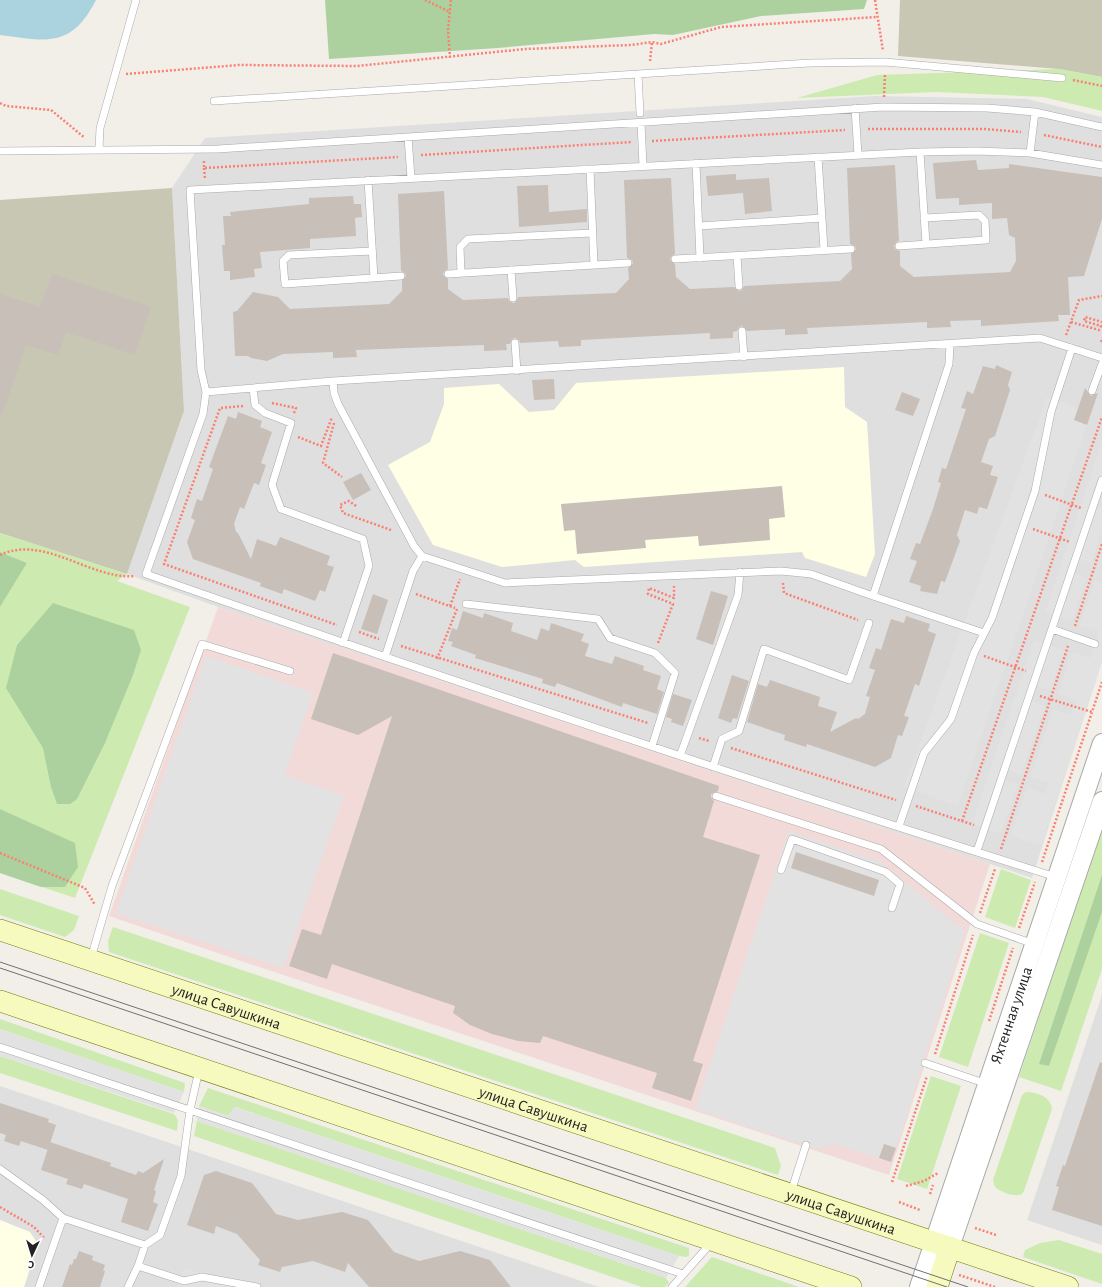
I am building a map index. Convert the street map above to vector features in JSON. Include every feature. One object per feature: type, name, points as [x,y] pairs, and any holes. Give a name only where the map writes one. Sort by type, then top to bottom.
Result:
[{"type":"main road","name":"улица Савушкина","points":[[0,930],[1068,1287]]},
{"type":"main road","points":[[0,1001],[851,1287]]},
{"type":"main road","name":"Яхтенная улица","points":[[937,1287],[942,1245]]},
{"type":"street","name":"Яхтенная улица","points":[[919,1287],[942,1245],[1066,880],[1102,744]]},
{"type":"street","name":"Яхтенная улица","points":[[1066,880],[1102,801]]},
{"type":"lane","points":[[99,149],[100,128],[136,0]]},
{"type":"lane","points":[[214,101],[649,74],[810,62],[885,62],[1062,78]]},
{"type":"lane","points":[[638,74],[640,113]]},
{"type":"lane","points":[[0,151],[218,149],[883,107],[987,108],[1035,112],[1102,127]]},
{"type":"lane","points":[[855,108],[858,155]]},
{"type":"lane","points":[[1030,153],[1035,112]]},
{"type":"lane","points":[[641,123],[643,166]]},
{"type":"lane","points":[[408,137],[411,178]]},
{"type":"lane","points":[[1066,880],[713,767],[343,643],[146,574],[203,414],[206,392],[201,370],[190,190],[920,152],[976,151],[1030,153],[1102,165]]},
{"type":"lane","points":[[920,152],[926,244]]},
{"type":"lane","points":[[818,157],[824,250]]},
{"type":"lane","points":[[696,163],[700,258]]},
{"type":"lane","points":[[590,169],[594,264]]},
{"type":"lane","points":[[368,180],[374,278]]},
{"type":"lane","points":[[899,246],[986,240],[985,221],[979,215],[924,218]]},
{"type":"lane","points":[[699,226],[822,218]]},
{"type":"lane","points":[[461,273],[460,247],[468,240],[592,233]]},
{"type":"lane","points":[[675,260],[851,249]]},
{"type":"lane","points":[[372,251],[289,255],[283,261],[285,284],[401,276]]},
{"type":"lane","points":[[737,256],[739,286]]},
{"type":"lane","points":[[448,274],[628,262]]},
{"type":"lane","points":[[511,270],[513,298]]},
{"type":"lane","points":[[742,331],[744,357]]},
{"type":"lane","points":[[206,392],[333,381],[1040,338],[1102,358]]},
{"type":"lane","points":[[515,343],[517,371]]},
{"type":"lane","points":[[873,596],[949,364],[950,344]]},
{"type":"lane","points":[[899,826],[924,753],[951,719],[974,653],[992,618],[1034,491],[1051,412],[1072,348]]},
{"type":"lane","points":[[1092,391],[1102,364]]},
{"type":"lane","points":[[333,381],[334,393],[338,404],[414,546],[422,556],[506,583],[740,572],[796,571],[811,574],[984,633]]},
{"type":"lane","points":[[253,388],[255,405],[265,413],[291,423],[272,485],[281,509],[363,539],[369,566],[343,643]]},
{"type":"lane","points":[[977,851],[1091,511],[1101,489],[1102,480]]},
{"type":"lane","points":[[385,657],[413,571],[422,556]]},
{"type":"lane","points":[[680,756],[738,595],[740,572]]},
{"type":"lane","points":[[466,604],[598,619],[610,638],[655,653],[675,673],[652,746]]},
{"type":"lane","points":[[713,767],[722,739],[739,731],[764,649],[849,680],[869,623]]},
{"type":"lane","points":[[1052,629],[1095,644]]},
{"type":"lane","points":[[90,960],[112,886],[202,644],[290,671]]},
{"type":"lane","points":[[716,796],[881,849],[976,924],[1043,947]]},
{"type":"lane","points":[[781,870],[792,840],[886,872],[900,884],[892,908]]},
{"type":"lane","points":[[886,872],[894,860]]},
{"type":"lane","points":[[0,1047],[683,1274]]},
{"type":"lane","points":[[928,1064],[996,1087]]},
{"type":"lane","points":[[128,1287],[138,1266],[145,1245],[160,1235],[178,1183],[190,1110],[199,1068]]},
{"type":"lane","points":[[790,1194],[806,1145]]},
{"type":"lane","points":[[0,1169],[43,1200],[63,1218],[145,1245]]},
{"type":"lane","points":[[39,1287],[63,1218]]},
{"type":"lane","points":[[672,1287],[712,1241]]},
{"type":"lane","points":[[138,1266],[184,1281],[190,1287]]},
{"type":"lane","points":[[184,1281],[202,1277],[257,1287]]},
{"type":"path","points":[[425,0],[450,12]]},
{"type":"path","points":[[450,58],[448,30],[451,0]]},
{"type":"path","points":[[875,0],[885,62],[883,107]]},
{"type":"path","points":[[116,75],[239,65],[357,66],[450,58],[525,49],[631,45],[652,42],[662,44],[721,27],[877,17]]},
{"type":"path","points":[[649,74],[652,42]]},
{"type":"path","points":[[1062,78],[1102,86]]},
{"type":"path","points":[[0,103],[6,106],[51,110],[99,149]]},
{"type":"path","points":[[1066,334],[1079,300],[1102,296]]},
{"type":"path","points":[[1071,322],[1099,330],[1101,326],[1084,321],[1085,317],[1102,322]]},
{"type":"path","points":[[296,408],[276,402],[220,408],[164,564],[437,659],[658,726]]},
{"type":"path","points":[[332,417],[335,425],[323,463],[342,476]]},
{"type":"path","points":[[962,821],[1102,417]]},
{"type":"path","points":[[288,434],[321,446],[329,425]]},
{"type":"path","points":[[1053,498],[1091,511]]},
{"type":"path","points":[[356,506],[348,501],[340,505],[343,513],[391,528],[395,536]]},
{"type":"path","points":[[1041,532],[1080,546]]},
{"type":"path","points":[[892,1182],[928,1064],[1102,544]]},
{"type":"path","points":[[0,555],[8,552],[33,549],[127,576]]},
{"type":"path","points":[[655,653],[673,604],[648,594],[649,588],[674,598]]},
{"type":"path","points":[[406,591],[450,606],[456,590]]},
{"type":"path","points":[[784,593],[869,623]]},
{"type":"path","points":[[437,659],[457,608]]},
{"type":"path","points":[[1000,662],[1012,666]]},
{"type":"path","points":[[1030,693],[1092,712]]},
{"type":"path","points":[[688,734],[907,803],[984,829]]},
{"type":"path","points":[[0,853],[86,888],[103,920]]},
{"type":"path","points":[[906,1186],[924,1181],[938,1173]]},
{"type":"path","points":[[899,1202],[920,1210]]},
{"type":"path","points":[[0,1207],[34,1227],[52,1247]]},
{"type":"path","points":[[975,1228],[996,1235]]},
{"type":"path","points":[[958,1275],[995,1287]]},
{"type":"shaded area","points":[[900,0],[1102,0],[1102,77],[1059,69],[898,56]]},
{"type":"shaded area","points":[[875,96],[1027,99],[1102,117],[1102,662],[1032,878],[218,607],[127,574],[184,411],[172,188],[205,138]]},
{"type":"shaded area","points":[[172,188],[184,411],[127,574],[0,533],[0,200]]},
{"type":"shaded area","points":[[844,367],[845,407],[867,422],[875,554],[866,577],[805,558],[802,552],[584,567],[575,560],[502,567],[433,545],[388,465],[430,442],[444,404],[444,388],[499,384],[529,412],[554,410],[576,383]]},
{"type":"shaded area","points":[[1047,397],[1078,408],[1074,420],[1087,425],[958,806],[904,787]]},
{"type":"shaded area","points":[[1102,441],[1102,480],[1094,505],[1102,508],[1102,530],[1091,563],[1076,558],[1071,572],[1086,578],[1072,622],[1045,612]]},
{"type":"shaded area","points":[[1095,580],[1102,583],[1102,662],[1041,846],[1011,836],[1027,788],[1045,794],[1049,783],[1030,777],[1053,709],[1071,715],[1076,700],[1058,694],[1071,652],[1090,658],[1099,631],[1080,625]]},
{"type":"shaded area","points":[[218,607],[990,864],[889,1175],[109,916]]},
{"type":"shaded area","points":[[1034,640],[1064,650],[1050,690],[1033,684],[1028,700],[1045,706],[1021,775],[1005,769],[1001,779],[1018,784],[1001,834],[972,824]]},
{"type":"shaded area","points":[[206,656],[313,693],[284,775],[344,796],[283,968],[116,913]]},
{"type":"shaded area","points":[[789,831],[879,861],[965,931],[896,1148],[884,1144],[879,1158],[834,1144],[818,1149],[695,1109]]},
{"type":"shaded area","points":[[1102,995],[1102,1245],[1027,1220]]},
{"type":"shaded area","points":[[0,1029],[184,1092],[174,1113],[0,1056]]},
{"type":"shaded area","points":[[0,1086],[599,1287],[0,1287]]},
{"type":"shaded area","points":[[199,1106],[228,1116],[234,1107],[679,1256],[666,1278],[197,1121]]},
{"type":"shaded area","points":[[0,1220],[30,1232],[38,1244],[24,1287],[0,1287]]},
{"type":"shaded area","points":[[184,1268],[242,1287],[177,1287]]},
{"type":"green space","points":[[325,0],[867,0],[864,9],[761,16],[673,35],[654,34],[498,48],[329,59]]},
{"type":"green space","points":[[1059,69],[1102,77],[1102,111],[1043,97],[936,92],[797,98],[877,75]]},
{"type":"green space","points":[[0,533],[127,574],[117,581],[190,607],[75,898],[0,873],[0,607],[27,563],[0,552]]},
{"type":"green space","points":[[0,552],[27,563],[0,607]]},
{"type":"green space","points":[[53,603],[134,630],[141,650],[133,675],[105,743],[77,799],[70,804],[57,804],[51,787],[43,748],[6,688],[17,645]]},
{"type":"green space","points":[[0,809],[75,843],[78,867],[65,887],[41,887],[0,873]]},
{"type":"green space","points":[[1102,829],[1102,969],[1061,1091],[1019,1077]]},
{"type":"green space","points":[[1001,869],[1031,880],[1015,928],[985,917]]},
{"type":"green space","points":[[1102,875],[1102,912],[1049,1066],[1039,1064]]},
{"type":"green space","points":[[0,889],[79,916],[74,930],[65,937],[0,915]]},
{"type":"green space","points":[[113,927],[775,1148],[781,1166],[778,1175],[109,952],[108,941]]},
{"type":"green space","points":[[980,933],[1009,943],[968,1067],[939,1057]]},
{"type":"green space","points":[[0,1019],[185,1083],[184,1092],[0,1029]]},
{"type":"green space","points":[[0,1056],[174,1114],[178,1120],[177,1131],[0,1073]]},
{"type":"green space","points":[[931,1076],[961,1086],[927,1189],[897,1179]]},
{"type":"green space","points":[[208,1088],[689,1248],[689,1256],[679,1256],[235,1107],[228,1116],[199,1106]]},
{"type":"green space","points":[[1026,1092],[1043,1096],[1049,1101],[1052,1109],[1024,1191],[1019,1195],[1012,1195],[995,1187],[993,1180],[1022,1095]]},
{"type":"green space","points":[[197,1121],[666,1278],[669,1283],[665,1287],[642,1287],[194,1136]]},
{"type":"green space","points":[[1059,1240],[1102,1254],[1102,1284],[1023,1257],[1025,1250],[1040,1243]]},
{"type":"green space","points":[[712,1257],[799,1287],[685,1287]]},
{"type":"water","points":[[0,0],[96,0],[87,16],[77,27],[67,34],[56,38],[31,39],[0,35]]},
{"type":"building","points":[[976,160],[978,170],[1009,168],[1009,164],[1102,177],[1102,219],[1084,276],[1068,277],[1070,315],[1058,315],[1059,321],[981,326],[981,320],[950,321],[951,327],[927,328],[927,322],[807,328],[808,334],[785,335],[785,329],[747,331],[742,326],[739,327],[737,331],[733,332],[733,338],[710,339],[710,333],[581,340],[581,346],[559,347],[558,341],[520,343],[519,340],[515,338],[512,339],[510,344],[506,344],[507,350],[484,351],[484,345],[356,350],[357,357],[333,358],[333,352],[283,354],[267,361],[248,356],[235,356],[233,312],[237,311],[253,292],[278,297],[290,309],[389,304],[402,291],[402,281],[406,276],[405,273],[401,271],[398,194],[444,191],[448,269],[444,271],[443,275],[448,279],[448,289],[463,300],[508,298],[509,301],[513,303],[516,302],[518,297],[616,293],[629,279],[628,268],[633,263],[632,260],[627,258],[624,180],[671,178],[675,254],[671,256],[670,260],[675,264],[676,277],[690,289],[734,287],[739,291],[742,290],[744,286],[840,281],[852,269],[851,254],[856,249],[855,246],[850,244],[847,168],[895,165],[899,241],[896,242],[894,246],[895,249],[900,251],[900,266],[914,277],[1010,272],[1016,261],[1015,238],[1009,235],[1007,218],[992,219],[992,203],[959,205],[959,198],[936,199],[933,163]]},
{"type":"building","points":[[736,174],[736,180],[769,178],[772,211],[745,214],[743,193],[708,196],[706,176]]},
{"type":"building","points":[[548,185],[549,212],[587,209],[587,222],[519,227],[517,186]]},
{"type":"building","points":[[353,196],[354,204],[361,204],[362,217],[355,218],[356,236],[310,239],[310,248],[260,252],[262,268],[254,269],[255,277],[230,280],[230,271],[224,271],[222,245],[225,245],[223,216],[231,216],[230,212],[309,204],[309,198]]},
{"type":"building","points":[[52,274],[151,307],[135,355],[66,332],[58,355],[26,345],[2,415],[0,414],[0,294],[40,307]]},
{"type":"building","points":[[996,365],[1012,372],[1008,385],[1010,390],[995,436],[989,439],[981,462],[993,466],[990,475],[998,477],[987,509],[979,507],[977,514],[965,510],[957,535],[960,541],[945,582],[941,581],[937,594],[920,591],[921,586],[909,582],[917,561],[910,559],[916,543],[920,544],[933,509],[941,483],[938,482],[942,468],[946,469],[966,409],[961,408],[967,391],[973,394],[983,366],[995,369]]},
{"type":"building","points":[[554,379],[555,399],[534,400],[532,380]]},
{"type":"building","points":[[1085,388],[1091,396],[1098,393],[1087,425],[1074,420]]},
{"type":"building","points":[[902,392],[920,399],[913,416],[895,410]]},
{"type":"building","points":[[238,412],[262,421],[260,427],[272,432],[261,463],[266,465],[259,485],[254,483],[244,509],[240,507],[234,524],[236,532],[238,533],[251,559],[257,539],[276,546],[280,537],[330,556],[327,565],[334,567],[325,592],[320,590],[315,601],[284,589],[282,594],[260,586],[261,583],[193,559],[187,542],[195,520],[191,518],[197,499],[202,501],[213,469],[209,467],[228,416],[236,419]]},
{"type":"building","points":[[361,473],[371,490],[353,500],[343,482]]},
{"type":"building","points":[[782,486],[785,517],[769,519],[770,540],[699,546],[698,536],[645,540],[646,548],[577,554],[575,530],[564,531],[561,504]]},
{"type":"building","points":[[711,591],[728,596],[713,645],[696,639]]},
{"type":"building","points":[[373,594],[388,600],[377,634],[361,629]]},
{"type":"building","points":[[463,611],[483,618],[484,613],[513,623],[511,631],[537,640],[541,628],[549,631],[551,623],[584,634],[581,641],[589,644],[585,656],[612,664],[615,656],[644,666],[643,670],[661,676],[657,689],[664,692],[657,714],[623,703],[622,707],[557,683],[555,687],[542,683],[543,679],[475,658],[476,655],[451,646],[453,642],[448,641],[452,628],[457,630]]},
{"type":"building","points":[[906,616],[930,624],[928,631],[936,634],[919,686],[915,684],[904,716],[909,717],[902,736],[898,735],[891,758],[875,767],[807,744],[806,747],[784,740],[785,735],[747,722],[758,684],[767,687],[770,680],[820,697],[818,706],[837,712],[830,732],[856,718],[858,719],[865,714],[870,697],[866,696],[875,670],[869,668],[876,648],[881,650],[891,619],[904,623]]},
{"type":"building","points":[[333,653],[719,786],[718,791],[711,794],[714,801],[703,837],[760,855],[693,1061],[703,1064],[691,1101],[652,1088],[657,1073],[543,1036],[540,1043],[518,1041],[492,1034],[470,1025],[453,1013],[455,1006],[332,964],[327,979],[289,966],[302,929],[321,935],[392,716],[358,735],[311,719]]},
{"type":"building","points":[[732,675],[749,681],[737,719],[733,718],[731,723],[718,718]]},
{"type":"building","points":[[673,694],[692,700],[683,726],[671,722],[672,719],[666,717]]},
{"type":"building","points":[[796,852],[879,880],[874,896],[791,868]]},
{"type":"building","points":[[1100,1062],[1102,1063],[1102,1226],[1052,1210],[1059,1187],[1056,1186],[1063,1165],[1065,1166]]},
{"type":"building","points":[[0,1103],[49,1119],[48,1122],[56,1125],[48,1150],[21,1141],[19,1146],[4,1141],[6,1135],[0,1133]]},
{"type":"building","points":[[50,1142],[111,1163],[110,1166],[136,1175],[138,1171],[143,1173],[164,1159],[154,1190],[156,1191],[153,1202],[158,1204],[148,1231],[121,1222],[128,1199],[84,1184],[82,1189],[66,1184],[68,1179],[41,1170]]},
{"type":"building","points":[[884,1144],[896,1148],[891,1162],[879,1158]]},
{"type":"building","points":[[216,1171],[252,1183],[276,1214],[298,1220],[342,1212],[368,1220],[394,1252],[419,1261],[460,1251],[490,1260],[511,1287],[369,1287],[348,1263],[345,1272],[313,1261],[282,1267],[280,1272],[258,1265],[260,1260],[237,1234],[216,1226],[214,1234],[187,1225],[204,1175]]},
{"type":"building","points":[[79,1251],[93,1256],[92,1260],[105,1265],[103,1271],[105,1271],[100,1287],[62,1287],[70,1264],[72,1265]]},
{"type":"tram line","points":[[0,962],[968,1287]]},
{"type":"tram line","points":[[0,968],[947,1287]]}]
